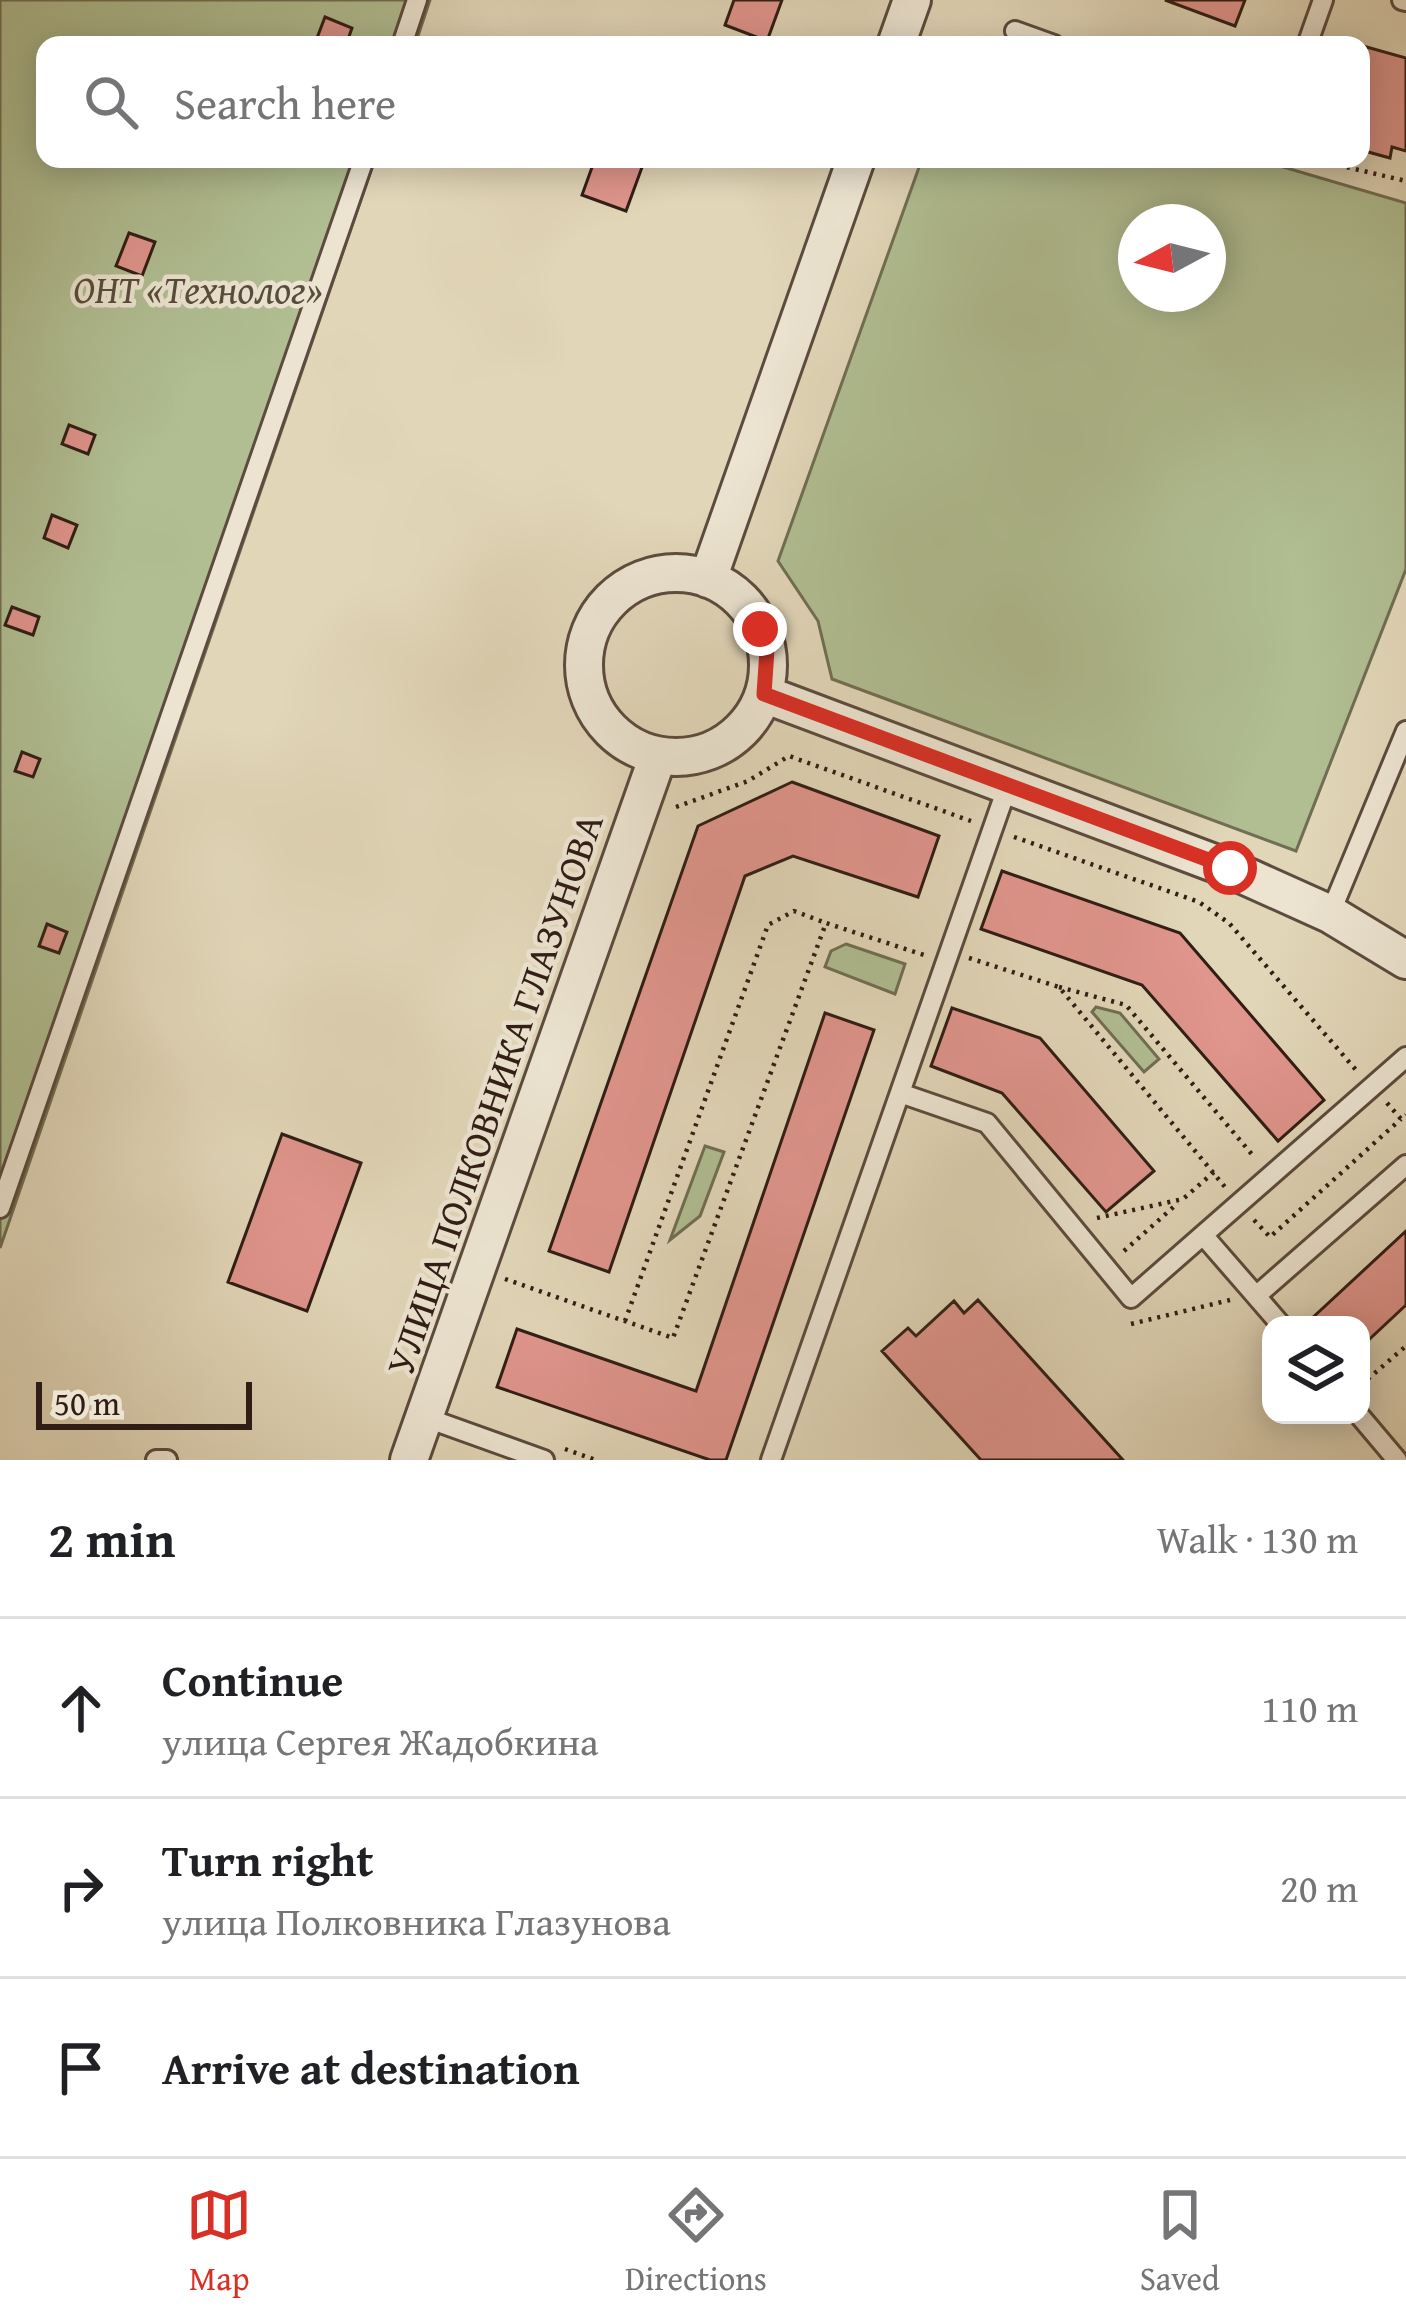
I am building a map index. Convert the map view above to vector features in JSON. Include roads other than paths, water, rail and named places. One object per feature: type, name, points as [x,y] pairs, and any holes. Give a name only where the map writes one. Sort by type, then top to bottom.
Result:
[{"type":"street","points":[[899,36],[912,0]]},
{"type":"street","points":[[708,579],[853,168]]},
{"type":"street","points":[[672,573],[708,579],[734,593],[760,629],[767,650],[764,694],[740,732],[723,745],[702,754],[658,756],[618,737],[602,721],[585,680],[589,636],[612,599],[630,585],[672,573]]},
{"type":"street","points":[[764,694],[1230,868],[1330,914],[1406,960]]},
{"type":"street","name":"УЛИЦА ПОЛКОВНИКА ГЛАЗУНОВА","points":[[409,1460],[658,756]]},
{"type":"lane","points":[[405,36],[417,0]]},
{"type":"lane","points":[[1310,36],[1323,0]]},
{"type":"lane","points":[[1015,31],[1029,36]]},
{"type":"lane","points":[[0,1208],[361,168]]},
{"type":"lane","points":[[1330,914],[1406,730]]},
{"type":"lane","points":[[771,1460],[1008,785]]},
{"type":"lane","points":[[900,1093],[987,1124],[1131,1298],[1406,1057]]},
{"type":"lane","points":[[1246,1298],[1277,1278],[1406,1165]]},
{"type":"lane","points":[[1210,1229],[1246,1298],[1269,1316]]},
{"type":"lane","points":[[424,1417],[544,1460]]},
{"type":"lane","points":[[1367,1424],[1397,1460]]},
{"type":"lane","points":[[156,1460],[167,1460]]},
{"type":"park label","name":"ОНТ «Технолог»","points":[[198,289]]}]
